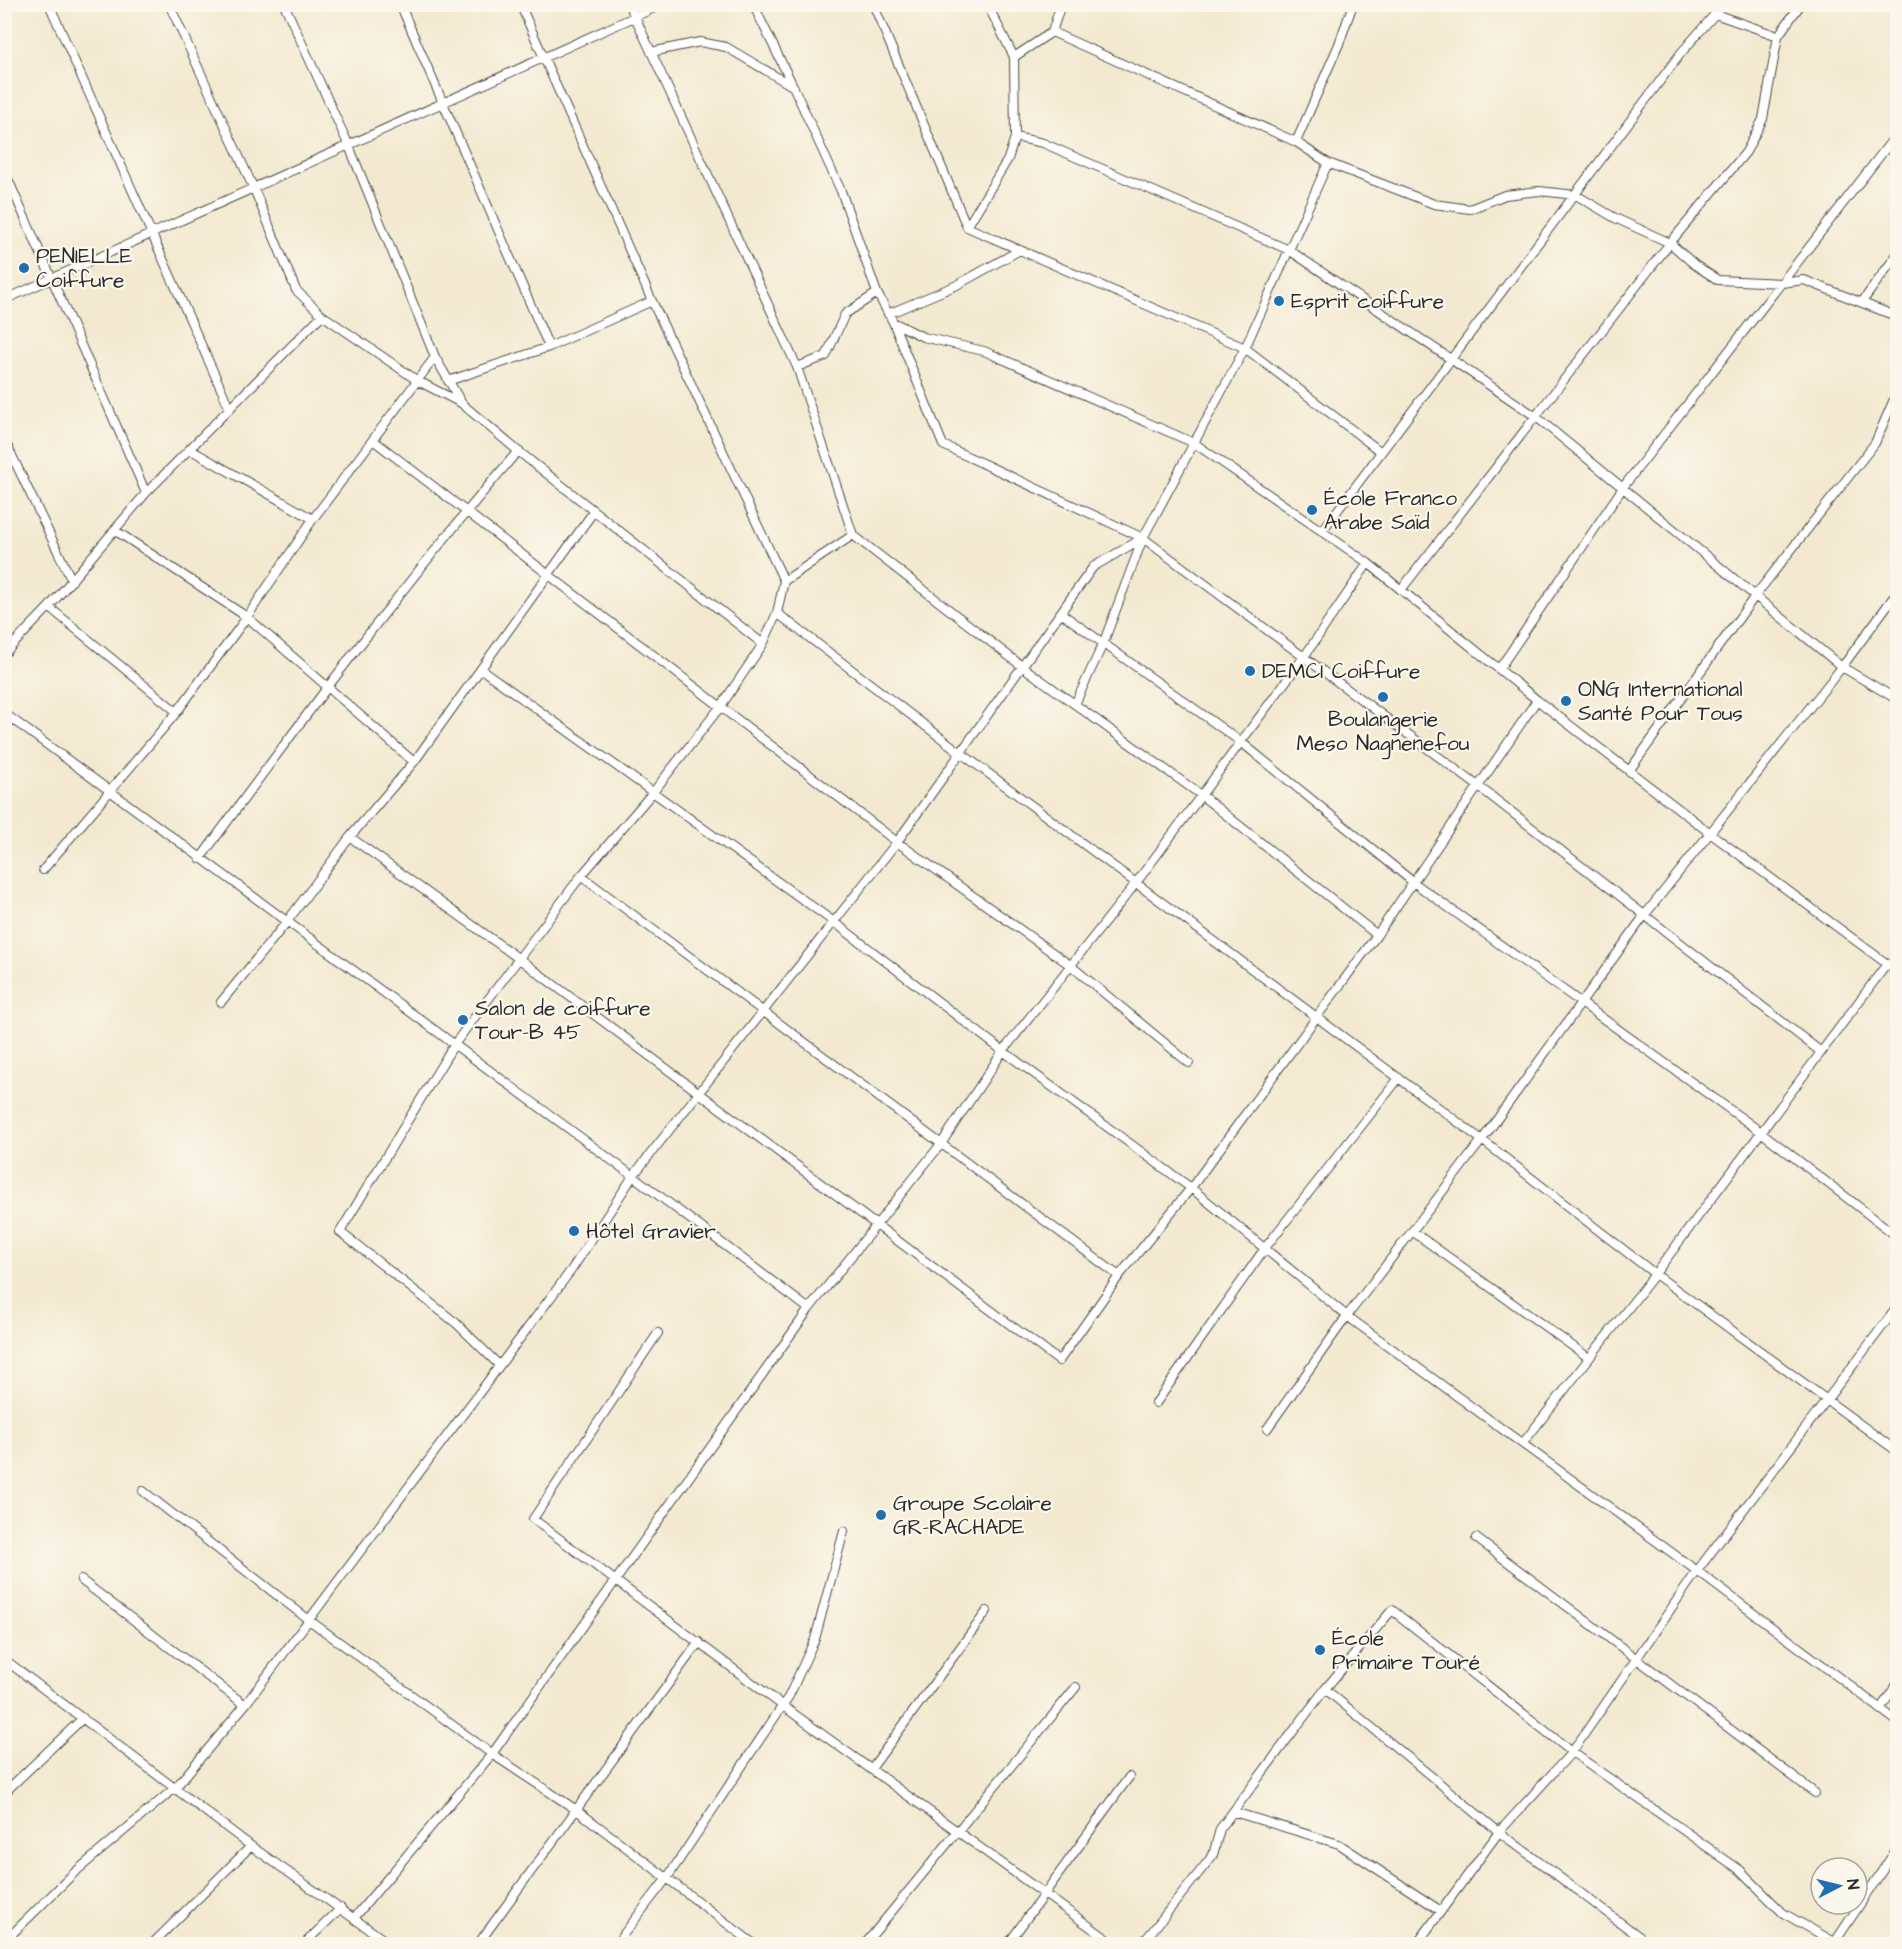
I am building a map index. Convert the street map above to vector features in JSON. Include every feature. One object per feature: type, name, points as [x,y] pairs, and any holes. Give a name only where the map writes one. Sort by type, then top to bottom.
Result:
[{"type":"street","points":[[49,4],[230,409]]},
{"type":"street","points":[[169,4],[254,189],[296,290],[322,315],[418,381],[461,403],[518,451],[763,644]]},
{"type":"street","points":[[284,4],[349,146],[435,357],[461,403]]},
{"type":"street","points":[[400,4],[549,347]]},
{"type":"street","points":[[499,1365],[456,1323],[340,1232],[453,1046],[580,876],[654,791],[721,706],[763,644],[777,613],[784,581],[652,301],[520,4]]},
{"type":"street","points":[[629,4],[797,367],[853,535],[1023,667],[1201,795],[1377,935]]},
{"type":"street","points":[[4,300],[663,4]]},
{"type":"street","points":[[753,4],[841,191],[877,293],[890,318],[943,445],[1143,538],[1478,786],[1821,1052]]},
{"type":"street","points":[[873,4],[967,227],[1245,348],[1381,452]]},
{"type":"street","points":[[967,227],[1008,159],[1015,137],[1014,57],[987,4]]},
{"type":"street","points":[[1014,57],[1052,32],[1061,4]]},
{"type":"street","points":[[1296,142],[1339,44],[1353,4]]},
{"type":"street","points":[[1401,590],[1670,243],[1746,152],[1763,119],[1778,36],[1802,4]]},
{"type":"street","points":[[1322,531],[1681,53],[1715,14],[1778,36]]},
{"type":"street","points":[[1052,32],[1296,142],[1328,163],[1434,204],[1470,209],[1505,195],[1539,191],[1576,195],[1615,218],[1670,243],[1718,280],[1782,283],[1804,280],[1898,317]]},
{"type":"street","points":[[651,52],[700,42],[726,46],[794,88]]},
{"type":"street","points":[[1015,137],[1043,143],[1289,250],[1535,416],[1624,486],[1842,667],[1898,700]]},
{"type":"street","points":[[1499,669],[1624,486],[1893,139]]},
{"type":"street","points":[[1075,704],[1103,644],[1143,538],[1245,348],[1328,163]]},
{"type":"street","points":[[4,170],[54,278],[146,494]]},
{"type":"street","points":[[890,318],[957,285],[1020,250]]},
{"type":"street","points":[[1862,302],[1898,253]]},
{"type":"street","points":[[797,367],[826,356],[845,314],[877,293]]},
{"type":"street","points":[[448,381],[549,347],[652,301]]},
{"type":"street","points":[[4,654],[49,607],[146,494],[322,315]]},
{"type":"street","points":[[890,318],[923,337],[984,351],[1194,443],[1368,563],[1537,700],[1629,771],[1898,972]]},
{"type":"street","points":[[44,870],[177,712],[247,617],[313,519],[435,357]]},
{"type":"street","points":[[1629,771],[1755,596],[1875,443],[1898,390]]},
{"type":"street","points":[[4,439],[72,580]]},
{"type":"street","points":[[373,440],[897,842],[1070,966],[1189,1063]]},
{"type":"street","points":[[191,450],[313,519]]},
{"type":"street","points":[[200,859],[325,687],[466,511],[518,451]]},
{"type":"street","points":[[221,1002],[286,923],[350,837],[414,762],[594,511]]},
{"type":"street","points":[[116,531],[247,617],[414,762]]},
{"type":"street","points":[[784,581],[853,535]]},
{"type":"street","points":[[4,1942],[74,1873],[176,1787],[245,1705],[572,1269],[633,1176],[897,842],[1093,567],[1143,538]]},
{"type":"street","points":[[355,1917],[492,1754],[809,1309],[941,1144],[1003,1051],[1136,883],[1304,657],[1368,563]]},
{"type":"street","points":[[1267,1429],[1347,1316],[1482,1140],[1644,916],[1842,667],[1897,592]]},
{"type":"street","points":[[49,607],[177,712]]},
{"type":"street","points":[[777,613],[961,753],[1482,1140],[1655,1274],[1898,1452]]},
{"type":"street","points":[[1061,613],[1241,742],[1413,882],[1761,1132],[1898,1237]]},
{"type":"street","points":[[481,669],[834,922],[1003,1051],[1191,1188],[1347,1316],[1697,1571],[1898,1722]]},
{"type":"street","points":[[350,837],[518,958],[1059,1361],[1119,1276],[1191,1188],[1317,1018],[1377,935],[1537,700]]},
{"type":"street","points":[[4,713],[453,1046],[633,1176],[809,1309]]},
{"type":"street","points":[[580,876],[765,1011],[1119,1276]]},
{"type":"street","points":[[1523,1443],[1655,1274],[1887,964]]},
{"type":"street","points":[[1156,1403],[1265,1248],[1399,1078]]},
{"type":"street","points":[[1412,1231],[1589,1358]]},
{"type":"street","points":[[1417,1944],[1499,1832],[1572,1752],[1697,1571],[1898,1306]]},
{"type":"street","points":[[658,1333],[533,1519],[783,1706],[1114,1944]]},
{"type":"street","points":[[143,1491],[309,1620],[492,1754],[578,1810],[754,1944]]},
{"type":"street","points":[[616,1944],[667,1878],[783,1706],[815,1639],[844,1531]]},
{"type":"street","points":[[1476,1538],[1638,1657],[1815,1793]]},
{"type":"street","points":[[81,1580],[245,1705]]},
{"type":"street","points":[[1142,1944],[1213,1855],[1220,1829],[1325,1689],[1392,1610],[1572,1752],[1740,1870],[1783,1913],[1836,1943],[1898,1847]]},
{"type":"street","points":[[871,1769],[987,1611]]},
{"type":"street","points":[[477,1944],[578,1810],[699,1642]]},
{"type":"street","points":[[4,1659],[251,1846],[355,1917],[390,1944]]},
{"type":"street","points":[[1880,1709],[1898,1683]]},
{"type":"street","points":[[865,1944],[1076,1687]]},
{"type":"street","points":[[1325,1689],[1499,1832],[1649,1944]]},
{"type":"street","points":[[4,1793],[83,1718]]},
{"type":"street","points":[[1008,1944],[1129,1777]]},
{"type":"street","points":[[1234,1812],[1339,1844],[1441,1911]]},
{"type":"street","points":[[152,1944],[251,1846]]},
{"type":"street","points":[[304,1944],[341,1908]]},
{"type":"place","name":"PENIELLE Coiffure","points":[[24,268]]},
{"type":"place","name":"Esprit coiffure","points":[[1279,301]]},
{"type":"place","name":"École Franco Arabe Saïd","points":[[1312,510]]},
{"type":"place","name":"DEMCI Coiffure","points":[[1250,671]]},
{"type":"place","name":"Boulangerie Meso Nagnenefou","points":[[1383,697]]},
{"type":"place","name":"ONG International Santé Pour Tous","points":[[1566,701]]},
{"type":"place","name":"Salon de coiffure Tour-B 45","points":[[463,1020]]},
{"type":"place","name":"Hôtel Gravier","points":[[574,1231]]},
{"type":"place","name":"Groupe Scolaire GR-RACHADE","points":[[881,1515]]},
{"type":"place","name":"École Primaire Touré","points":[[1320,1650]]}]
